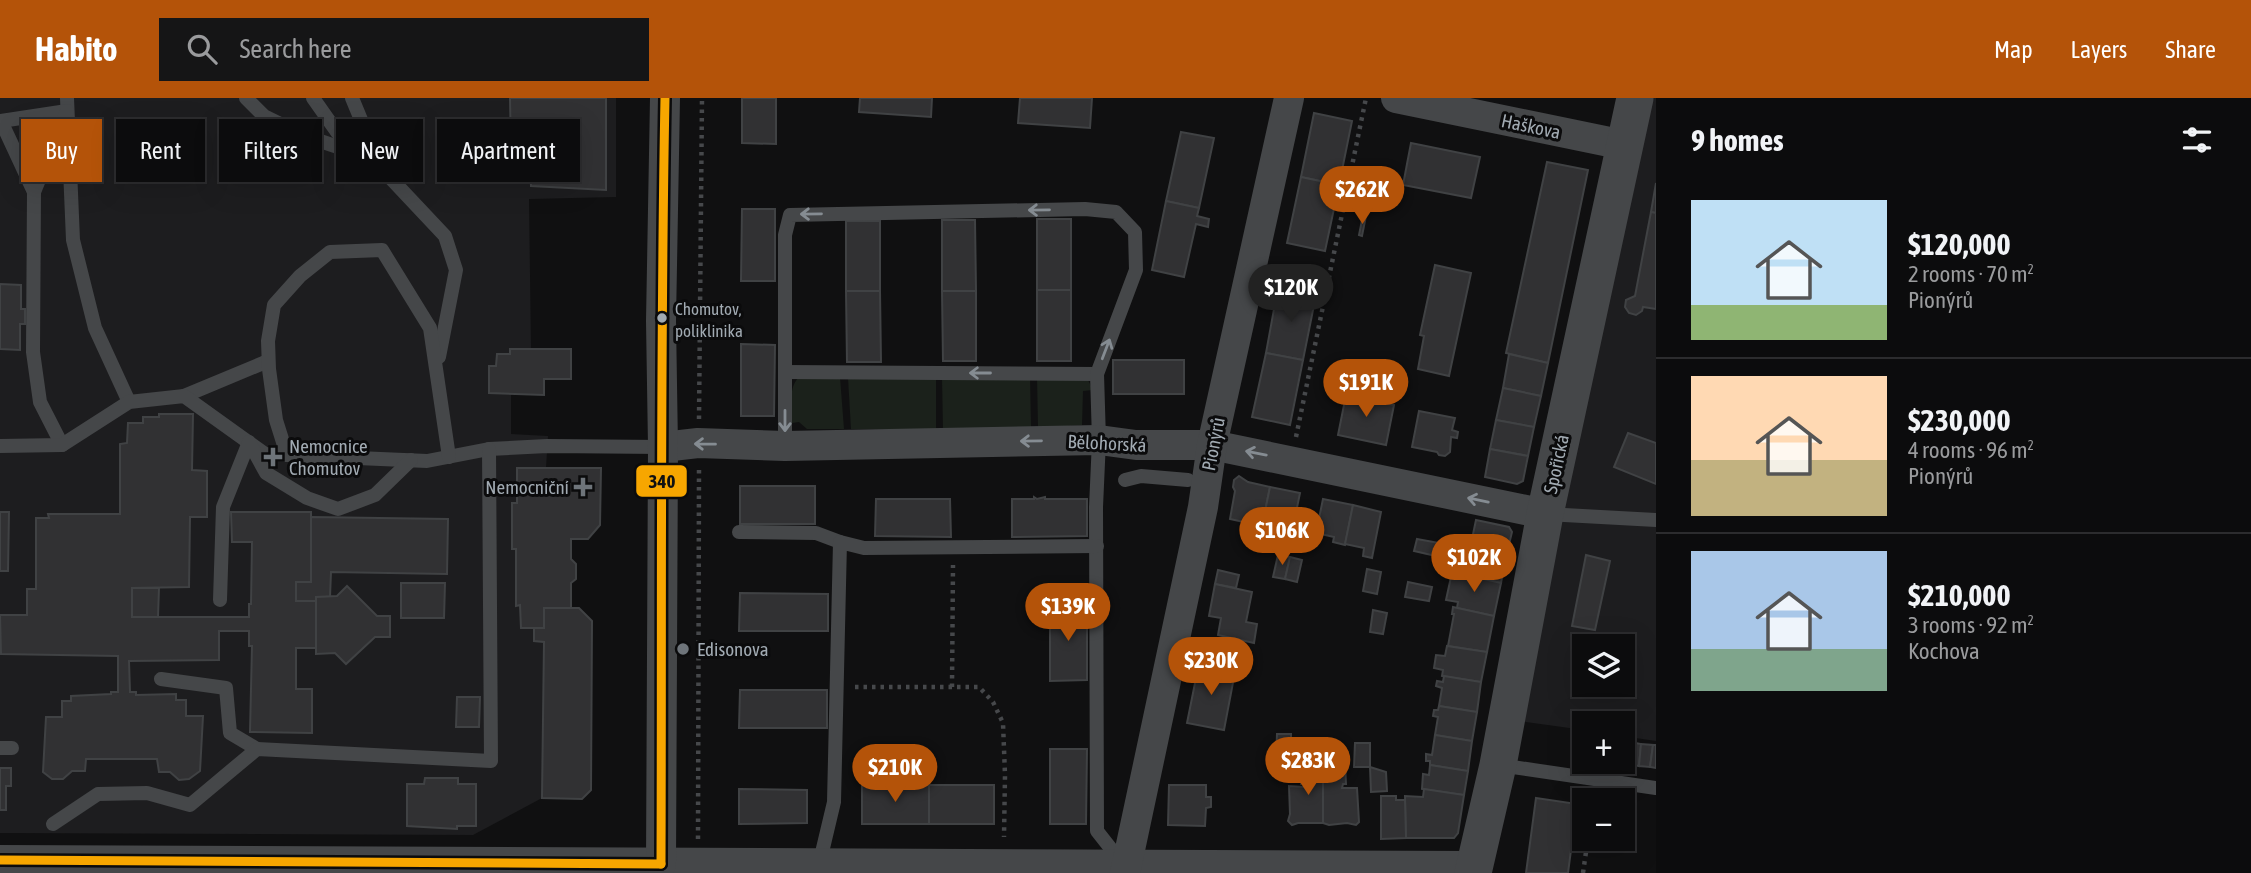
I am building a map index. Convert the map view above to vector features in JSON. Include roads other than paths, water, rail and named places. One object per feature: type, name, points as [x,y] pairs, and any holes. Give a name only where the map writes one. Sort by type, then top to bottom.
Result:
[{"type":"street","points":[[661,864],[661,321],[664,98]]},
{"type":"street","name":"Pionýrů","points":[[1125,869],[1203,507],[1212,445],[1289,98]]},
{"type":"street","name":"Haškova","points":[[1396,98],[1624,145]]},
{"type":"street","name":"Spořická","points":[[1474,869],[1498,765],[1545,514],[1635,98]]},
{"type":"street","name":"Bělohorská","points":[[663,447],[698,443],[785,446],[1099,440],[1141,461],[1212,445],[1545,514]]},
{"type":"street","points":[[0,860],[411,868],[698,864],[963,869],[1006,865],[1125,869],[1474,869]]},
{"type":"lane","points":[[313,98],[336,131]]},
{"type":"lane","points":[[352,98],[361,119]]},
{"type":"lane","points":[[252,100],[264,116],[305,136],[336,146]]},
{"type":"lane","points":[[34,192],[0,121],[67,104]]},
{"type":"lane","points":[[62,445],[40,402],[33,352],[34,192],[67,104]]},
{"type":"lane","points":[[67,104],[73,240],[95,328],[129,402]]},
{"type":"lane","points":[[394,182],[445,236],[456,270],[436,369]]},
{"type":"lane","points":[[785,446],[785,235],[790,215],[1085,209],[1116,212],[1135,232],[1136,270],[1097,374],[1097,831],[1125,869]]},
{"type":"lane","points":[[287,455],[276,420],[268,361],[268,341],[274,305],[300,276],[330,252],[382,250],[430,328],[449,457]]},
{"type":"lane","points":[[0,446],[62,445],[129,402],[184,396],[268,361]]},
{"type":"lane","points":[[785,372],[1097,374]]},
{"type":"lane","points":[[184,396],[265,453],[427,461],[489,449],[547,446],[663,447]]},
{"type":"lane","points":[[249,442],[266,473],[307,498],[338,509],[375,495],[411,460]]},
{"type":"lane","points":[[220,600],[223,507],[249,442]]},
{"type":"lane","points":[[161,679],[226,688],[230,733],[257,749],[491,761],[489,449]]},
{"type":"lane","points":[[1125,480],[1141,461],[1188,480]]},
{"type":"lane","points":[[1545,514],[1656,520]]},
{"type":"lane","points":[[739,532],[816,533],[864,548],[1097,546]]},
{"type":"lane","points":[[819,865],[834,802],[840,542]]},
{"type":"lane","points":[[54,824],[98,794],[147,793],[190,805],[257,749]]},
{"type":"lane","points":[[1498,765],[1656,788]]},
{"type":"place","name":"Chomutov, poliklinika","points":[[662,318]]},
{"type":"place","name":"Nemocnice Chomutov","points":[[273,457]]},
{"type":"place","name":"Nemocniční","points":[[583,487]]},
{"type":"place","name":"Edisonova","points":[[683,649]]}]
